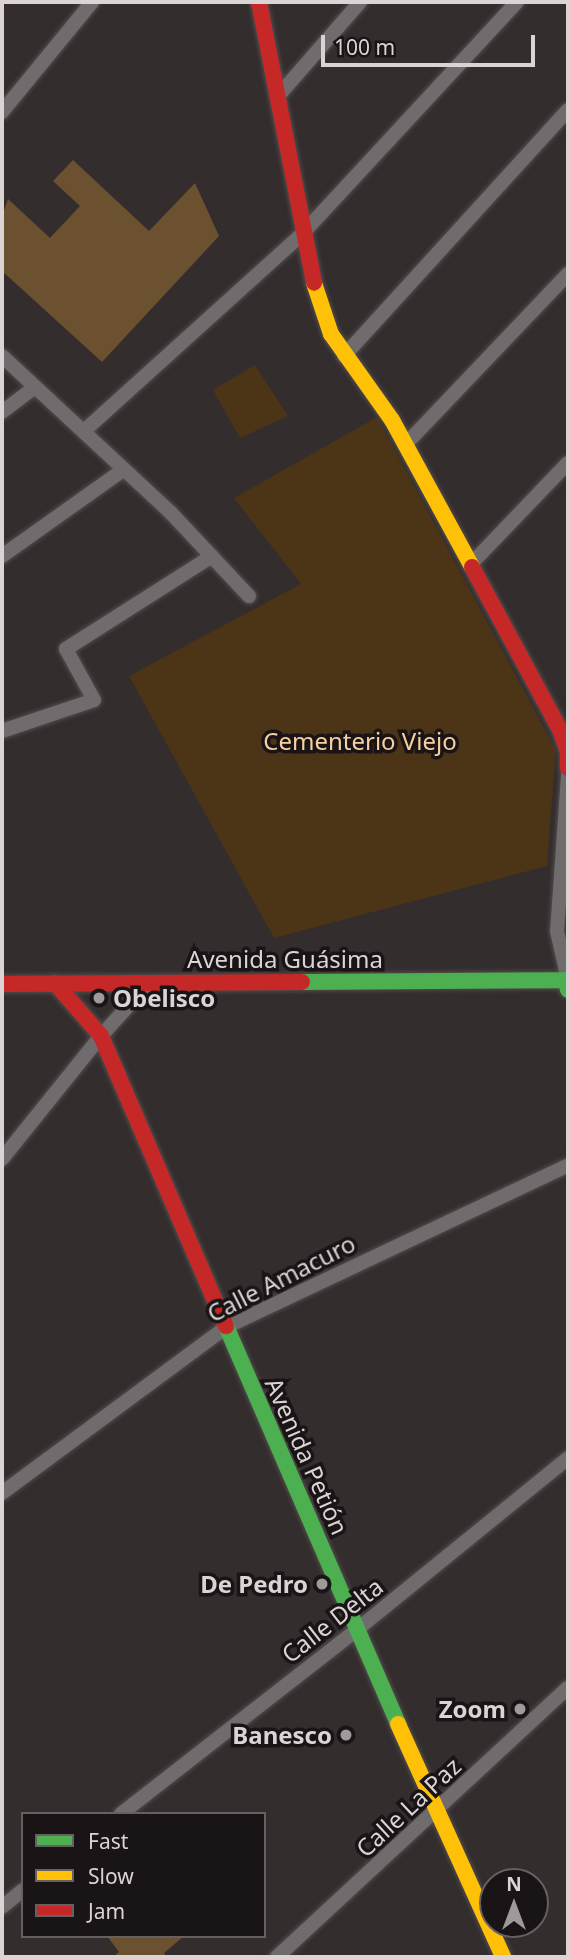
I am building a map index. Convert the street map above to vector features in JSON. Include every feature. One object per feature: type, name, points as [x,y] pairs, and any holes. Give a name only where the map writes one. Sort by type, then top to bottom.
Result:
[{"type":"street","points":[[3,108],[92,2]]},
{"type":"street","points":[[259,2],[320,308],[344,356],[392,420],[471,564],[560,730],[568,752],[568,768]]},
{"type":"street","points":[[278,96],[360,2]]},
{"type":"street","points":[[84,431],[304,232],[517,2]]},
{"type":"street","points":[[344,356],[568,110]]},
{"type":"street","points":[[405,444],[568,274]]},
{"type":"street","points":[[2,356],[171,513],[250,596]]},
{"type":"street","points":[[2,412],[35,387]]},
{"type":"street","points":[[471,564],[568,463]]},
{"type":"street","points":[[2,556],[123,470]]},
{"type":"street","points":[[2,731],[94,700],[66,649],[212,556]]},
{"type":"street","points":[[568,775],[557,931],[568,983]]},
{"type":"street","points":[[559,886],[568,873]]},
{"type":"street","points":[[2,1159],[101,1036],[150,982]]},
{"type":"street","name":"Avenida Petión","points":[[55,983],[101,1036],[359,1628],[436,1812],[503,1957]]},
{"type":"street","name":"Avenida Guásima","points":[[2,984],[568,983]]},
{"type":"street","name":"Calle Amacuro","points":[[2,1493],[226,1327],[568,1165]]},
{"type":"street","name":"Calle Delta","points":[[124,1812],[359,1628],[568,1458]]},
{"type":"street","name":"Calle La Paz","points":[[277,1957],[568,1688]]},
{"type":"street","points":[[2,1907],[21,1893]]},
{"type":"green space","points":[[255,365],[288,416],[240,438],[213,390]]},
{"type":"green space","name":"Cementerio Viejo","points":[[377,417],[556,750],[547,866],[274,938],[129,676],[301,584],[234,498]]},
{"type":"shaded area","points":[[73,160],[149,231],[195,183],[219,236],[102,362],[2,271],[2,216],[8,199],[50,238],[80,206],[53,181]]},
{"type":"shaded area","points":[[108,1938],[182,1938],[164,1953],[167,1957],[113,1957],[119,1952]]},
{"type":"traffic: fast","points":[[302,982],[566,980],[568,990]]},
{"type":"traffic: fast","points":[[226,1326],[398,1724]]},
{"type":"traffic: slow","points":[[314,283],[331,334],[392,420],[472,567]]},
{"type":"traffic: slow","points":[[398,1724],[503,1957]]},
{"type":"traffic: jam","points":[[259,2],[314,283]]},
{"type":"traffic: jam","points":[[472,567],[560,730],[568,752],[568,768]]},
{"type":"traffic: jam","points":[[2,984],[302,982]]},
{"type":"traffic: jam","points":[[55,983],[101,1036],[226,1326]]},
{"type":"place","name":"Obelisco","points":[[99,998]]},
{"type":"place","name":"De Pedro","points":[[322,1584]]},
{"type":"place","name":"Zoom","points":[[520,1709]]},
{"type":"place","name":"Banesco","points":[[346,1735]]}]
